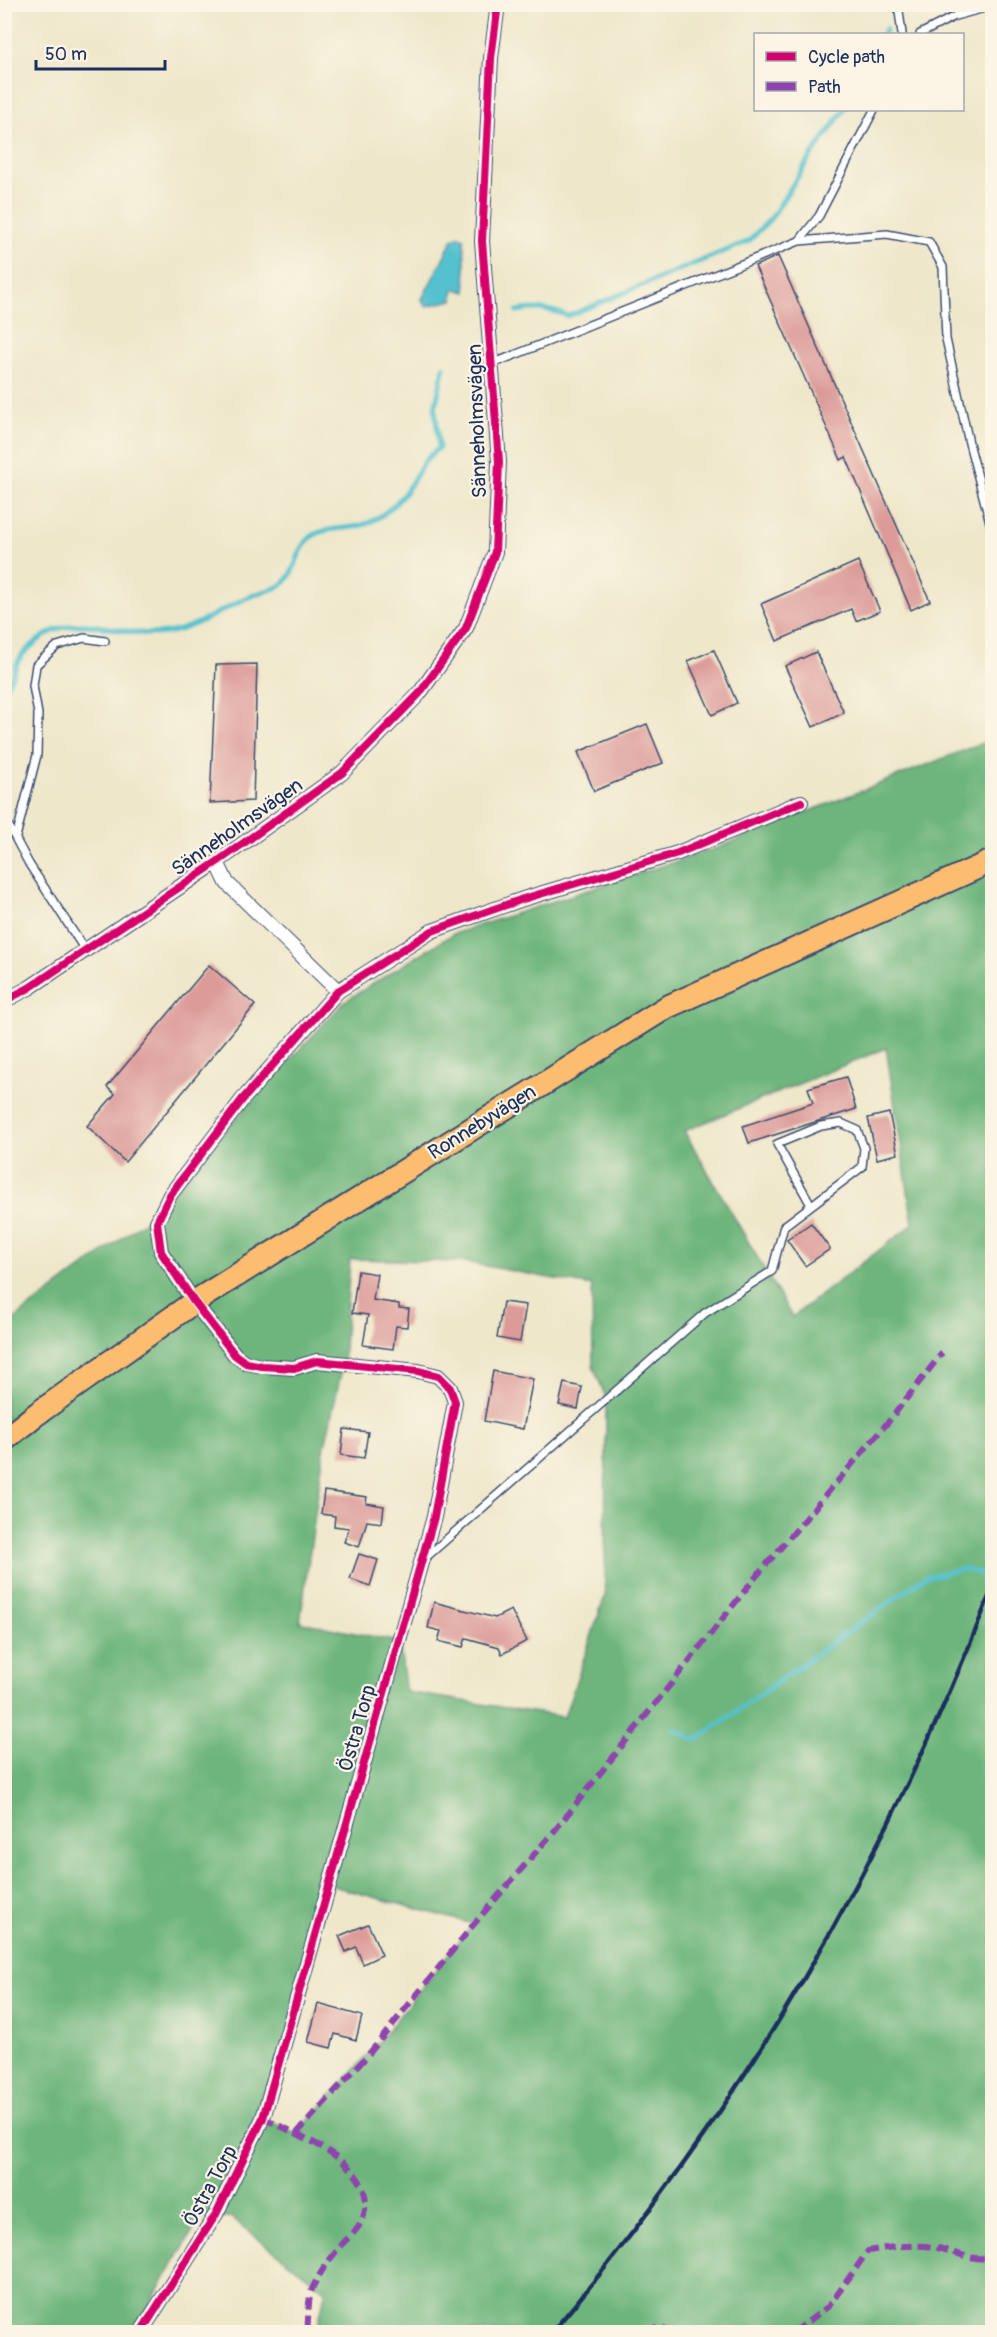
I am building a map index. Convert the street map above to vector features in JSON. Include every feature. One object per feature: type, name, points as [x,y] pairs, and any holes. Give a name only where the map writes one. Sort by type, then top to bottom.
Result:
[{"type":"main road","name":"Ronnebyvägen","points":[[4,1440],[194,1302],[667,1007],[993,861]]},
{"type":"street","name":"Sänneholmsvägen","points":[[4,1001],[29,988],[216,862],[342,773],[419,694],[466,628],[495,552],[499,462],[482,241],[491,58],[498,4]]},
{"type":"street","name":"Östra Torp","points":[[141,2332],[216,2214],[263,2118],[434,1517],[455,1402],[450,1388],[438,1376],[418,1371],[317,1361],[294,1368],[246,1363],[235,1355],[194,1302],[161,1252],[157,1222],[170,1195],[242,1100],[338,991],[432,931],[523,899],[678,853],[801,802]]},
{"type":"street","points":[[216,862],[227,883],[338,991]]},
{"type":"lane","points":[[898,4],[902,33]]},
{"type":"lane","points":[[922,33],[955,16],[993,6]]},
{"type":"lane","points":[[799,241],[819,216],[873,111]]},
{"type":"lane","points":[[492,364],[799,241],[887,234],[929,242],[943,267],[946,339],[969,443],[993,530]]},
{"type":"lane","points":[[16,837],[37,755],[38,714],[33,686],[36,664],[57,646],[84,638],[105,641]]},
{"type":"lane","points":[[4,817],[29,864],[85,950]]},
{"type":"lane","points":[[420,1563],[705,1313],[772,1271],[784,1226],[862,1167],[864,1148],[857,1130],[841,1123],[821,1126],[777,1144],[811,1205]]},
{"type":"green space","points":[[992,739],[992,2332],[316,2332],[326,2291],[230,2217],[201,2217],[133,2332],[5,2332],[5,1326],[150,1217],[259,1093],[345,1001],[453,934],[717,848]],"holes":[[[886,1048],[913,1224],[792,1317],[684,1131]],[[350,1259],[465,1262],[592,1286],[593,1366],[606,1398],[605,1596],[564,1717],[406,1692],[399,1642],[300,1622],[324,1450],[343,1364]],[[329,1885],[473,1924],[368,2055],[296,2134],[263,2118]]]},
{"type":"water","points":[[460,236],[464,238],[466,292],[456,289],[453,292],[453,300],[427,306],[422,299],[453,239]]},
{"type":"building","points":[[778,256],[930,601],[911,610],[846,457],[841,460],[755,266]]},
{"type":"building","points":[[858,561],[880,611],[856,621],[851,609],[777,641],[761,604]]},
{"type":"building","points":[[714,650],[737,703],[712,715],[688,661]]},
{"type":"building","points":[[816,652],[844,713],[813,727],[785,666]]},
{"type":"building","points":[[257,664],[253,801],[210,803],[216,665]]},
{"type":"building","points":[[647,724],[663,763],[594,791],[578,752]]},
{"type":"building","points":[[209,965],[255,1005],[125,1162],[87,1126],[115,1094],[107,1087]]},
{"type":"building","points":[[846,1077],[856,1109],[749,1143],[743,1126],[813,1103],[808,1088]]},
{"type":"building","points":[[889,1113],[898,1154],[877,1159],[868,1118]]},
{"type":"building","points":[[811,1223],[830,1249],[805,1266],[787,1240]]},
{"type":"building","points":[[358,1271],[377,1274],[373,1300],[399,1304],[399,1308],[409,1309],[407,1327],[396,1326],[393,1349],[363,1345],[368,1315],[352,1313]]},
{"type":"building","points":[[503,1302],[526,1305],[520,1342],[497,1338]]},
{"type":"building","points":[[493,1371],[533,1379],[523,1429],[484,1421]]},
{"type":"building","points":[[564,1383],[582,1387],[578,1409],[559,1405]]},
{"type":"building","points":[[344,1429],[368,1432],[364,1458],[341,1455]]},
{"type":"building","points":[[324,1491],[367,1497],[366,1503],[384,1506],[382,1523],[367,1521],[359,1547],[344,1542],[349,1528],[334,1526],[335,1516],[321,1514]]},
{"type":"building","points":[[359,1554],[378,1560],[370,1586],[350,1579]]},
{"type":"building","points":[[434,1602],[495,1618],[511,1610],[527,1641],[502,1654],[499,1647],[466,1638],[463,1647],[438,1641],[441,1631],[428,1628]]},
{"type":"building","points":[[368,1924],[382,1955],[363,1964],[356,1947],[346,1952],[339,1936]]},
{"type":"building","points":[[318,2004],[362,2016],[356,2040],[335,2034],[331,2048],[308,2042]]},
{"type":"waterway","points":[[884,33],[886,29]]},
{"type":"waterway","points":[[517,311],[543,309],[568,316],[749,241],[772,217],[843,111]]},
{"type":"waterway","points":[[4,688],[21,657],[31,646],[61,628],[90,625],[151,634],[187,628],[246,598],[280,586],[289,577],[306,543],[317,533],[361,525],[384,513],[403,496],[424,462],[439,448],[435,408],[444,367]]},
{"type":"waterway","points":[[674,1729],[696,1740],[925,1577],[961,1569],[992,1576]]},
{"type":"railway","points":[[552,2332],[621,2247],[686,2160],[747,2071],[804,1979],[905,1789],[992,1589]]},
{"type":"marked path","points":[[296,2134],[368,2055],[474,1924],[556,1829],[754,1579],[889,1421],[942,1353]]},
{"type":"marked path","points":[[263,2118],[298,2134],[336,2157],[352,2171],[362,2186],[366,2204],[360,2224],[332,2257],[313,2287],[309,2303],[307,2332]]},
{"type":"marked path","points":[[794,2332],[829,2306],[868,2251],[900,2246],[925,2246],[969,2257],[992,2258]]},
{"type":"marked path","points":[[646,2332],[659,2327],[670,2332]]},
{"type":"cycle path","points":[[4,1001],[29,988],[217,862],[342,773],[419,694],[466,628],[495,552],[499,462],[482,241],[491,58],[498,4]]},
{"type":"cycle path","points":[[141,2332],[216,2214],[263,2118],[434,1517],[455,1402],[450,1388],[438,1376],[418,1371],[317,1361],[294,1368],[246,1363],[235,1355],[194,1302],[161,1252],[157,1222],[170,1195],[242,1100],[338,991],[432,931],[523,899],[678,853],[801,802]]}]
